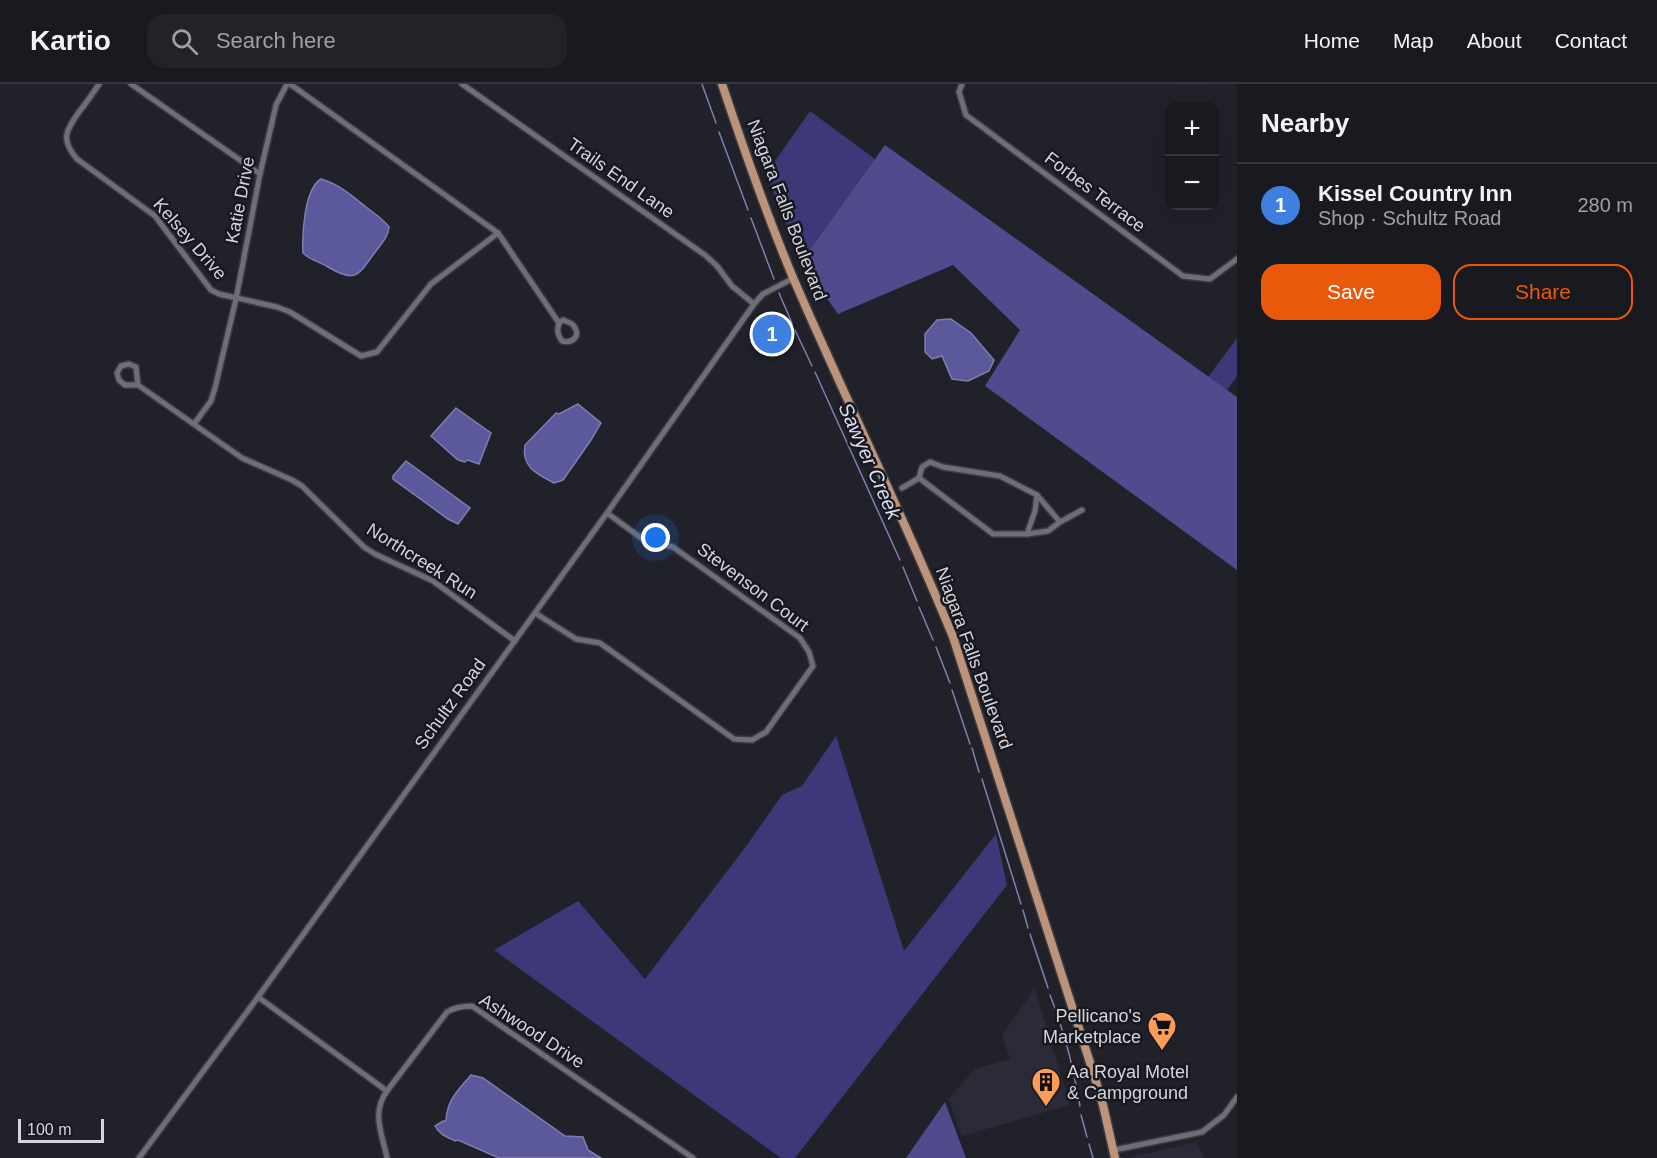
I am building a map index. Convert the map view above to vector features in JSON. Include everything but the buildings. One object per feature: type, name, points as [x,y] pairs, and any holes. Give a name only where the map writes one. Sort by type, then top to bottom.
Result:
[{"type":"main road","name":"Niagara Falls Boulevard","points":[[722,84],[766,208],[794,278],[926,572],[953,638],[1094,1075],[1115,1154]]},
{"type":"street","name":"Kelsey Drive","points":[[99,84],[67,129],[66,140],[69,150],[77,159],[155,216],[211,290],[236,299],[290,312],[361,356],[377,352],[431,284],[498,233]]},
{"type":"street","points":[[131,84],[260,174]]},
{"type":"street","name":"Katie Drive","points":[[194,424],[211,401],[236,299],[276,105],[289,84]]},
{"type":"street","points":[[289,84],[498,233],[559,322]]},
{"type":"street","name":"Trails End Lane","points":[[462,84],[705,255],[717,266],[732,286],[754,304]]},
{"type":"street","name":"Forbes Terrace","points":[[962,84],[958,92],[966,115],[1183,276],[1210,279],[1237,259]]},
{"type":"street","name":"Schultz Road","points":[[139,1158],[258,998],[607,513],[754,304],[763,294],[794,278]]},
{"type":"street","name":"Northcreek Run","points":[[138,385],[136,367],[129,364],[121,366],[117,373],[119,380],[125,385],[138,385],[242,458],[302,486],[364,547],[433,582],[515,641]]},
{"type":"street","points":[[902,488],[919,478],[922,467],[930,462],[943,467],[1000,476],[1037,495],[1060,522]]},
{"type":"street","points":[[919,478],[993,534],[1027,534],[1048,531],[1082,510]]},
{"type":"street","points":[[1027,534],[1035,512],[1037,495]]},
{"type":"street","name":"Stevenson Court","points":[[535,613],[576,639],[600,643],[734,739],[752,740],[766,732],[813,666],[809,652],[800,638],[673,547],[644,540],[607,513]]},
{"type":"street","points":[[258,998],[387,1091]]},
{"type":"street","name":"Ashwood Drive","points":[[387,1158],[377,1114],[379,1104],[447,1012],[454,1007],[472,1006],[693,1158]]},
{"type":"street","points":[[1115,1154],[1202,1132],[1224,1115],[1237,1097]]},
{"type":"shaded area","points":[[810,111],[875,159],[801,262],[766,174]]},
{"type":"shaded area","points":[[885,145],[1237,397],[1237,570],[985,386],[1020,330],[953,265],[838,314],[801,262]]},
{"type":"shaded area","points":[[321,179],[345,191],[389,227],[382,243],[365,266],[351,276],[338,272],[303,253],[304,224],[308,202],[315,184]]},
{"type":"shaded area","points":[[951,319],[971,333],[994,360],[989,371],[968,381],[952,379],[942,356],[932,359],[925,352],[925,334],[937,320]]},
{"type":"shaded area","points":[[1237,338],[1237,376],[1227,390],[1208,377]]},
{"type":"shaded area","points":[[578,404],[601,423],[563,480],[554,483],[536,473],[528,464],[524,453],[525,445],[556,413],[559,414]]},
{"type":"shaded area","points":[[456,408],[491,433],[479,464],[468,460],[465,462],[458,460],[431,436]]},
{"type":"shaded area","points":[[406,461],[470,508],[458,524],[393,479]]},
{"type":"shaded area","points":[[836,736],[904,951],[996,834],[1007,885],[795,1158],[781,1158],[494,950],[578,901],[645,979],[782,795],[802,786]]},
{"type":"shaded area","points":[[1035,988],[1070,1105],[962,1136],[948,1099],[975,1069],[1010,1059],[1002,1035]]},
{"type":"shaded area","points":[[471,1075],[483,1078],[565,1136],[583,1137],[588,1150],[601,1158],[499,1158],[458,1140],[455,1141],[439,1132],[435,1126],[446,1121],[451,1101]]},
{"type":"shaded area","points":[[945,1102],[966,1158],[906,1158]]},
{"type":"shaded area","points":[[1197,1142],[1204,1158],[1130,1157]]},
{"type":"waterway","name":"Sawyer Creek","points":[[702,84],[716,123]]},
{"type":"waterway","name":"Sawyer Creek","points":[[719,132],[748,210]]},
{"type":"waterway","name":"Sawyer Creek","points":[[751,218],[774,279]]},
{"type":"waterway","name":"Sawyer Creek","points":[[779,293],[792,323]]},
{"type":"waterway","name":"Sawyer Creek","points":[[795,330],[812,366]]},
{"type":"waterway","name":"Sawyer Creek","points":[[815,372],[900,560]]},
{"type":"waterway","name":"Sawyer Creek","points":[[903,567],[917,601]]},
{"type":"waterway","name":"Sawyer Creek","points":[[919,607],[933,640]]},
{"type":"waterway","name":"Sawyer Creek","points":[[936,647],[950,683]]},
{"type":"waterway","name":"Sawyer Creek","points":[[952,690],[970,744]]},
{"type":"waterway","name":"Sawyer Creek","points":[[972,748],[979,772]]},
{"type":"waterway","name":"Sawyer Creek","points":[[982,779],[1021,904]]},
{"type":"waterway","name":"Sawyer Creek","points":[[1023,910],[1028,928]]},
{"type":"waterway","name":"Sawyer Creek","points":[[1030,934],[1048,988]]},
{"type":"waterway","name":"Sawyer Creek","points":[[1050,995],[1066,1042],[1077,1090]]},
{"type":"waterway","name":"Sawyer Creek","points":[[1078,1097],[1080,1106]]},
{"type":"waterway","name":"Sawyer Creek","points":[[1081,1115],[1087,1137]]},
{"type":"waterway","name":"Sawyer Creek","points":[[1089,1144],[1093,1158]]},
{"type":"place","name":"Kissel Country Inn","points":[[772,334]]},
{"type":"place","name":"Pellicano's Marketplace","points":[[1162,1052]]},
{"type":"place","name":"Aa Royal Motel & Campground","points":[[1046,1108]]}]
